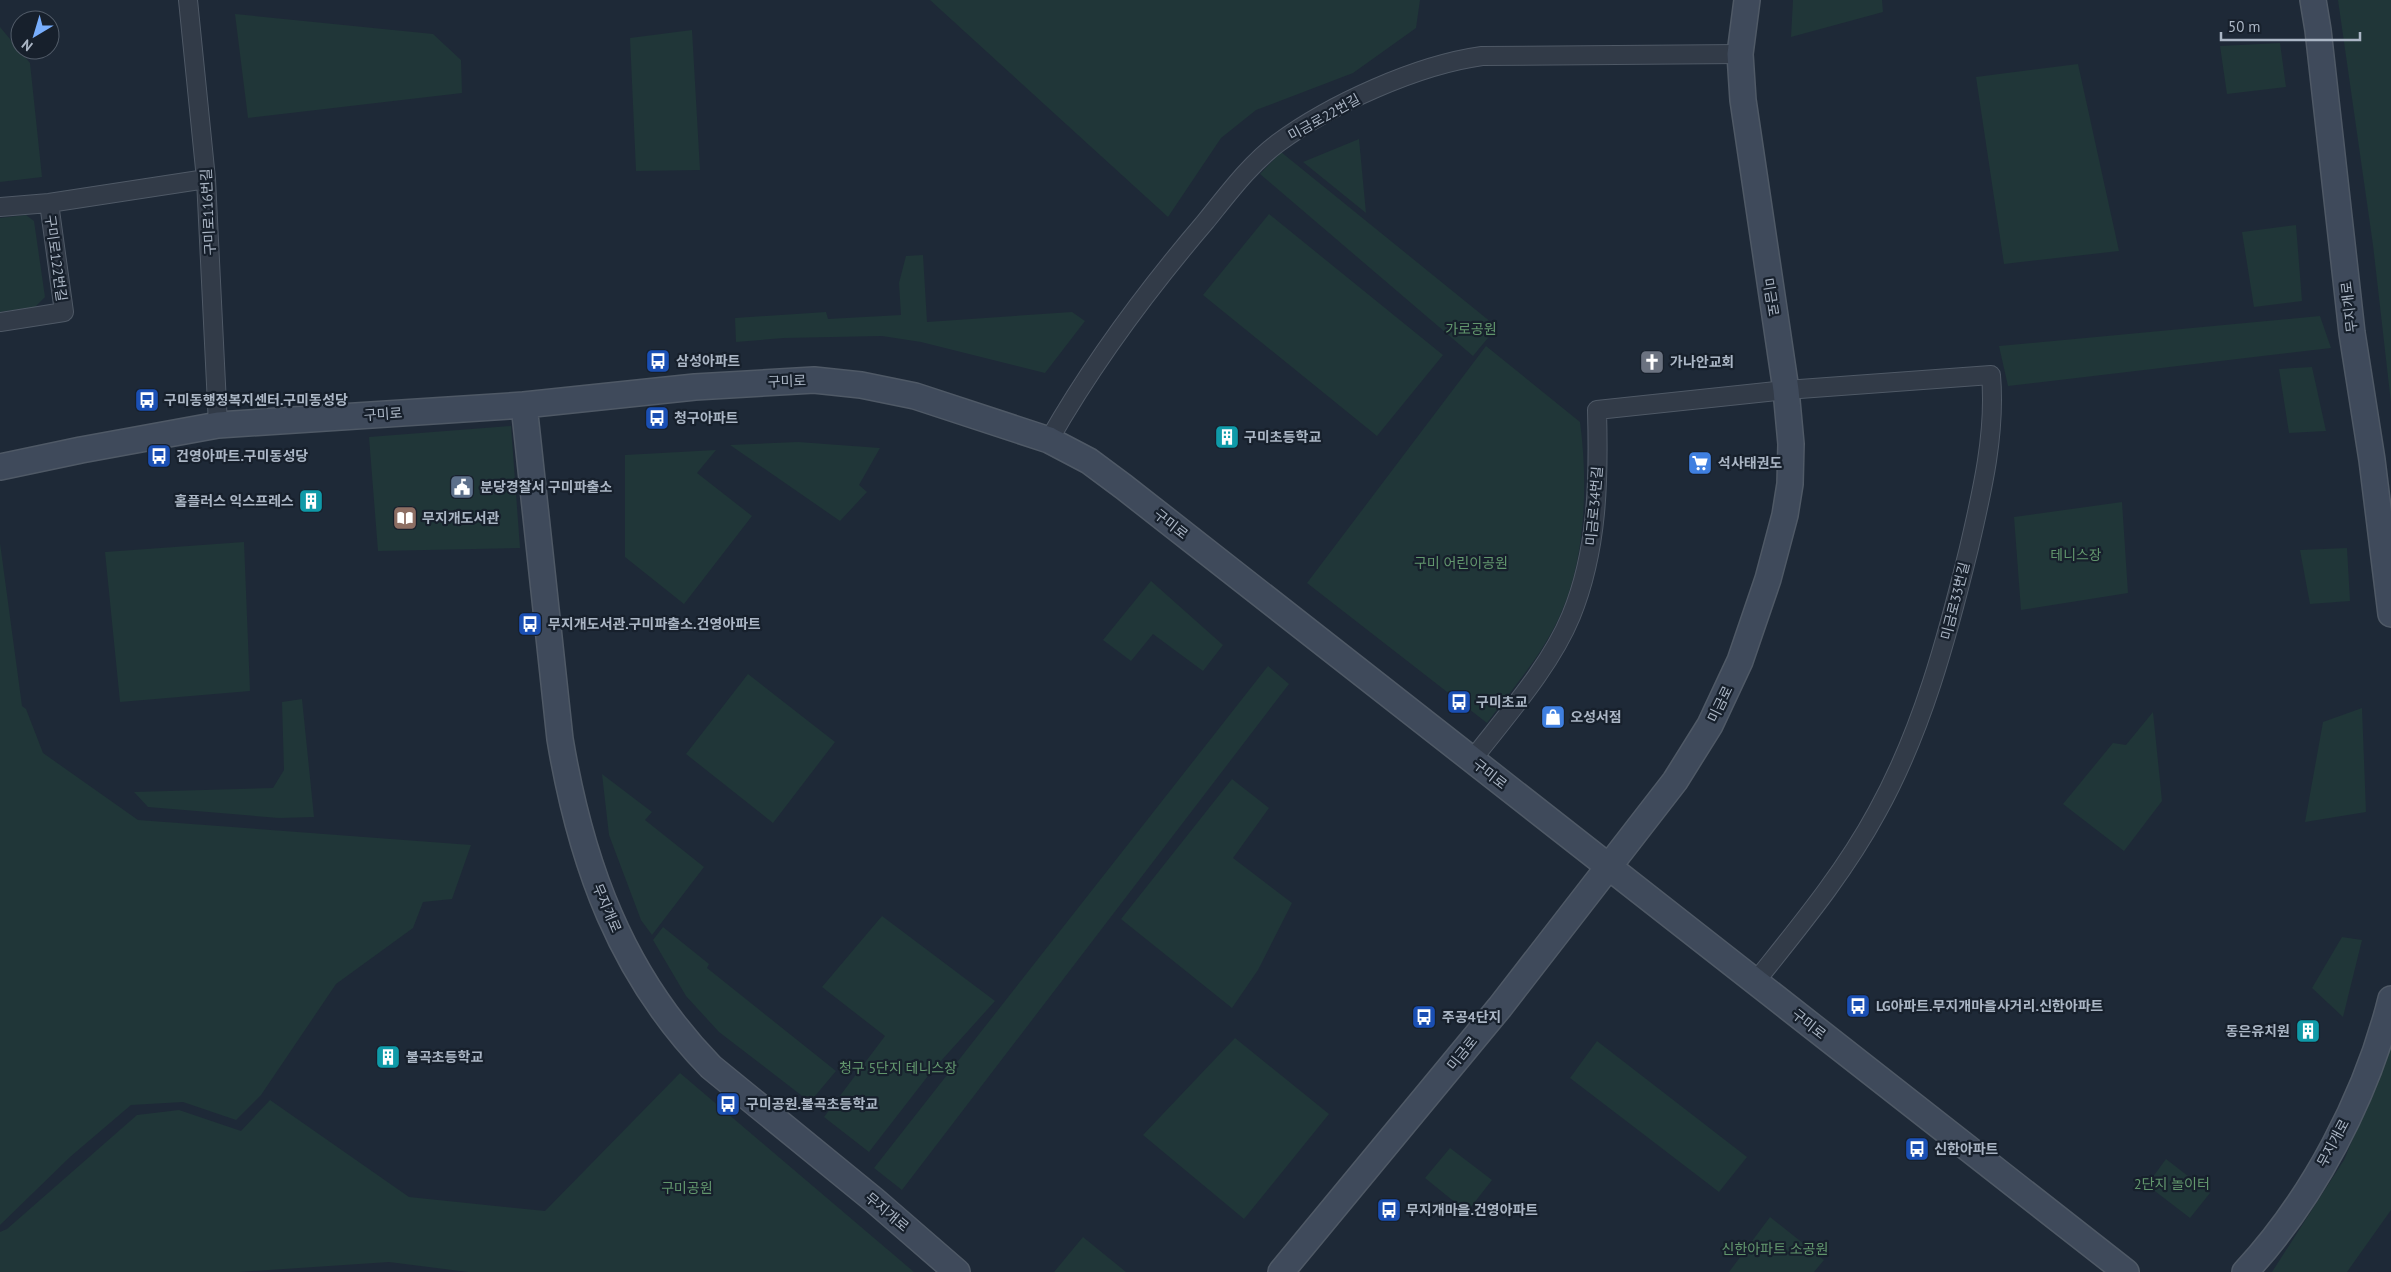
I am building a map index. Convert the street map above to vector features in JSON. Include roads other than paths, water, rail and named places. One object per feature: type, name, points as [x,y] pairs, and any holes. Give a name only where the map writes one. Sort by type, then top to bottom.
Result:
[{"type":"street","name":"구미로116번길","points":[[188,0],[206,179],[218,425]]},
{"type":"street","name":"미금로","points":[[1281,1272],[1488,1022],[1674,781],[1697,746],[1723,700],[1740,661],[1768,579],[1785,515],[1790,484],[1791,444],[1786,390],[1750,154],[1740,54],[1746,0]]},
{"type":"street","name":"무지개로","points":[[2313,0],[2352,333],[2372,460],[2391,614]]},
{"type":"street","name":"미금로22번길","points":[[1049,440],[1080,386],[1121,327],[1169,264],[1237,184],[1278,144],[1329,112],[1392,82],[1455,60],[1473,57],[1740,54]]},
{"type":"street","points":[[0,207],[49,203],[206,179]]},
{"type":"street","name":"구미로122번길","points":[[0,322],[64,312],[49,203]]},
{"type":"street","name":"미금로33번길","points":[[1756,981],[1809,914],[1862,838],[1889,789],[1909,746],[1946,640],[1965,565],[1984,475],[1993,397],[1991,375],[1786,390]]},
{"type":"street","name":"구미로","points":[[0,467],[218,425],[524,405],[704,386],[814,380],[861,385],[915,396],[1049,440],[1089,461],[1124,487],[2126,1272]]},
{"type":"street","name":"미금로34번길","points":[[1472,760],[1535,676],[1574,609],[1586,567],[1594,524],[1598,453],[1596,410],[1786,390]]},
{"type":"street","name":"무지개로","points":[[524,405],[560,739],[571,801],[588,862],[608,917],[630,960],[652,994],[690,1045],[711,1067],[874,1200],[957,1272]]},
{"type":"street","name":"무지개로","points":[[2245,1272],[2297,1205],[2340,1132],[2363,1085],[2391,999]]},
{"type":"place","name":"삼성아파트","points":[[658,361]]},
{"type":"place","name":"가나안교회","points":[[1652,362]]},
{"type":"place","name":"구미동행정복지센터.구미동성당","points":[[147,400]]},
{"type":"place","name":"청구아파트","points":[[657,418]]},
{"type":"place","name":"구미초등학교","points":[[1227,437]]},
{"type":"place","name":"건영아파트.구미동성당","points":[[159,456]]},
{"type":"place","name":"석사태권도","points":[[1700,463]]},
{"type":"place","name":"분당경찰서 구미파출소","points":[[462,487]]},
{"type":"place","name":"홈플러스 익스프레스","points":[[311,501]]},
{"type":"place","name":"무지개도서관","points":[[405,518]]},
{"type":"place","name":"무지개도서관.구미파출소.건영아파트","points":[[530,624]]},
{"type":"place","name":"구미초교","points":[[1459,702]]},
{"type":"place","name":"오성서점","points":[[1553,717]]},
{"type":"place","name":"LG아파트.무지개마을사거리.신한아파트","points":[[1858,1006]]},
{"type":"place","name":"주공4단지","points":[[1424,1017]]},
{"type":"place","name":"동은유치원","points":[[2308,1031]]},
{"type":"place","name":"불곡초등학교","points":[[388,1057]]},
{"type":"place","name":"구미공원.불곡초등학교","points":[[728,1104]]},
{"type":"place","name":"신한아파트","points":[[1917,1149]]},
{"type":"place","name":"무지개마을.건영아파트","points":[[1389,1210]]},
{"type":"park label","name":"가로공원","points":[[1471,329]]},
{"type":"park label","name":"테니스장","points":[[2076,555]]},
{"type":"park label","name":"구미 어린이공원","points":[[1461,563]]},
{"type":"park label","name":"청구 5단지 테니스장","points":[[898,1068]]},
{"type":"park label","name":"2단지 놀이터","points":[[2172,1184]]},
{"type":"park label","name":"구미공원","points":[[687,1188]]},
{"type":"park label","name":"신한아파트 소공원","points":[[1775,1249]]}]
